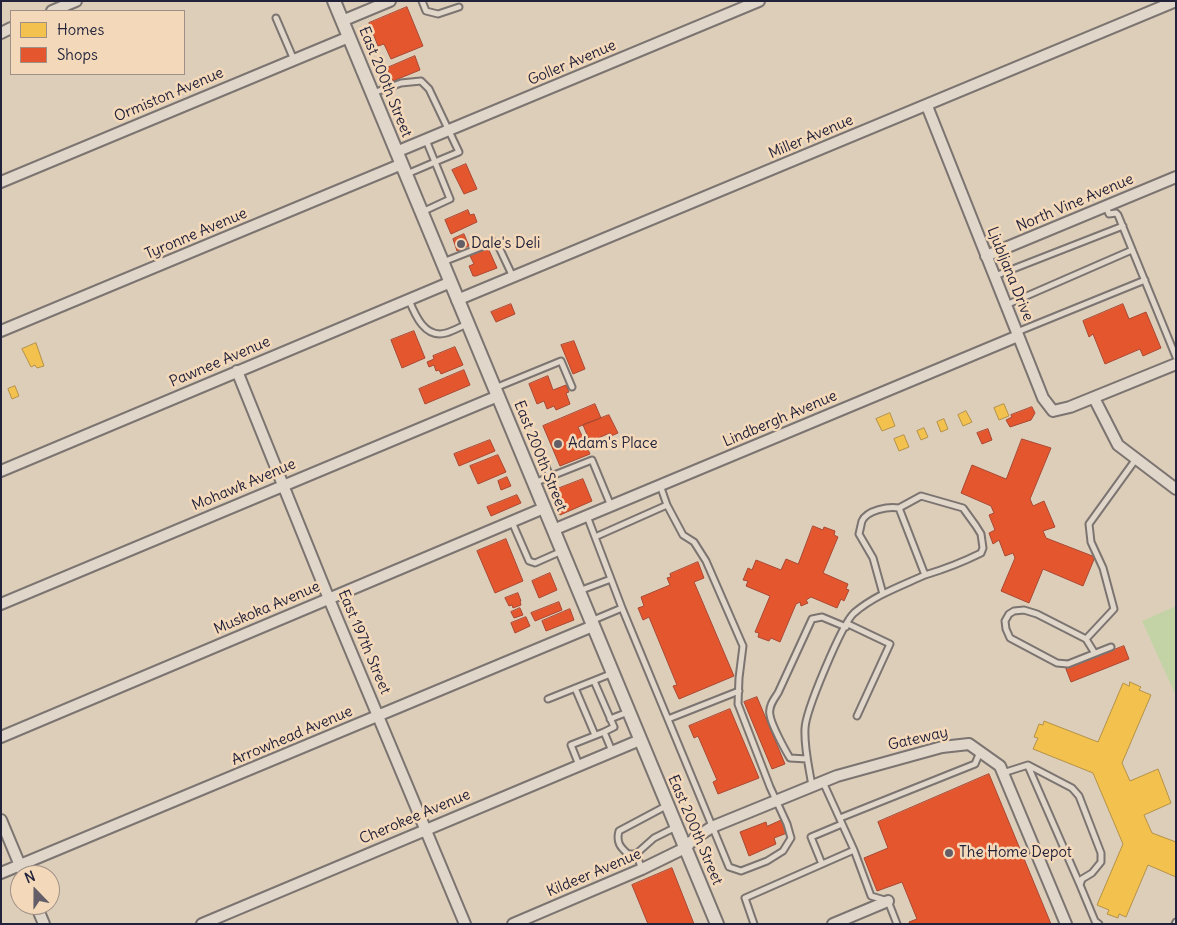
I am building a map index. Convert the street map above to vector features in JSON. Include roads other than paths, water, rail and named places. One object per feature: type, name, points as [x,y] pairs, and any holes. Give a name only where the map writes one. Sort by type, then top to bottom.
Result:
[{"type":"street","points":[[54,10],[76,1]]},
{"type":"street","name":"East 200th Street","points":[[334,1],[716,924]]},
{"type":"street","points":[[342,21],[375,4],[390,1]]},
{"type":"street","name":"Goller Avenue","points":[[396,152],[759,1]]},
{"type":"street","name":"Miller Avenue","points":[[457,300],[1176,1]]},
{"type":"street","name":"Ormiston Avenue","points":[[1,182],[349,37]]},
{"type":"street","name":"Ljubljana Drive","points":[[927,106],[1043,398],[1053,411],[1094,398]]},
{"type":"street","name":"Tyronne Avenue","points":[[1,331],[404,170]]},
{"type":"street","name":"North Vine Avenue","points":[[986,256],[1176,178]]},
{"type":"street","name":"Pawnee Avenue","points":[[1,472],[451,282]]},
{"type":"street","name":"Lindbergh Avenue","points":[[553,530],[1017,334]]},
{"type":"street","points":[[1176,364],[1094,398],[1118,445],[1176,489]]},
{"type":"street","name":"East 197th Street","points":[[237,371],[465,924]]},
{"type":"street","name":"Mohawk Avenue","points":[[1,604],[283,485],[427,427],[496,392]]},
{"type":"street","name":"Muskoka Avenue","points":[[1,737],[544,508]]},
{"type":"street","name":"Arrowhead Avenue","points":[[20,865],[378,716],[592,623]]},
{"type":"street","name":"Cherokee Avenue","points":[[202,924],[640,740]]},
{"type":"street","name":"Gateway","points":[[685,848],[712,827],[837,776],[942,747],[968,744],[1000,766],[1066,924]]},
{"type":"street","points":[[1,820],[20,865]]},
{"type":"street","name":"Kildeer Avenue","points":[[513,924],[642,869],[685,848]]},
{"type":"street","points":[[833,924],[888,901]]},
{"type":"lane","points":[[422,1],[426,11],[438,14],[459,6]]},
{"type":"lane","points":[[276,18],[294,60]]},
{"type":"lane","points":[[372,94],[401,83],[414,80],[421,81],[429,89],[450,130],[459,152],[435,162],[404,170]]},
{"type":"lane","points":[[422,212],[450,199],[426,140]]},
{"type":"lane","points":[[1106,207],[1109,214],[1116,213],[1118,215],[1176,357]]},
{"type":"lane","points":[[994,276],[1123,226]]},
{"type":"lane","points":[[443,262],[494,242],[497,243],[513,277]]},
{"type":"lane","points":[[1006,305],[1132,250]]},
{"type":"lane","points":[[1017,334],[1145,280]]},
{"type":"lane","points":[[409,300],[417,319],[435,334],[444,334],[467,324]]},
{"type":"lane","points":[[496,392],[560,361],[572,387]]},
{"type":"lane","points":[[537,446],[550,476]]},
{"type":"lane","points":[[1086,638],[1114,608],[1103,568],[1091,542],[1089,524],[1136,459]]},
{"type":"lane","points":[[534,483],[592,460],[611,506]]},
{"type":"lane","points":[[587,516],[622,608],[729,867],[741,871],[767,861],[783,851],[791,838],[738,704],[743,646],[706,561],[694,542],[683,535],[667,506],[660,485]]},
{"type":"lane","points":[[812,786],[807,759],[805,727],[810,704],[830,656],[852,615],[864,605],[925,574],[947,568],[981,553],[983,548],[981,534],[963,508],[921,496],[900,508],[889,506],[867,516],[863,520],[859,534],[873,558],[884,594]]},
{"type":"lane","points":[[595,537],[667,506]]},
{"type":"lane","points":[[900,508],[925,574]]},
{"type":"lane","points":[[512,521],[529,561],[532,563],[562,551]]},
{"type":"lane","points":[[579,592],[611,579]]},
{"type":"lane","points":[[592,623],[622,608]]},
{"type":"lane","points":[[1094,652],[1086,638],[1037,614],[1024,610],[1014,611],[1008,614],[1005,621],[1010,638],[1057,663],[1068,664],[1094,652],[1111,647]]},
{"type":"lane","points":[[807,759],[790,758],[769,715],[772,703],[812,619],[822,618],[847,625],[890,644],[857,716]]},
{"type":"lane","points":[[548,699],[613,673]]},
{"type":"lane","points":[[579,765],[571,745],[614,728],[594,680]]},
{"type":"lane","points":[[575,688],[595,736]]},
{"type":"lane","points":[[668,719],[739,691]]},
{"type":"lane","points":[[610,719],[628,712]]},
{"type":"lane","points":[[604,732],[612,752]]},
{"type":"lane","points":[[822,864],[811,837],[841,821],[975,764],[980,752]]},
{"type":"lane","points":[[1003,773],[1028,765],[1072,788],[1079,796],[1101,853],[1102,862],[1082,880],[1080,886]]},
{"type":"lane","points":[[1028,765],[1095,921],[1099,924]]},
{"type":"lane","points":[[823,782],[854,850],[871,896],[888,901],[897,924]]},
{"type":"lane","points":[[667,805],[619,831],[617,839],[622,849],[628,854],[636,854],[654,838],[676,827]]},
{"type":"lane","points":[[754,924],[745,898],[854,850]]},
{"type":"lane","points":[[636,854],[642,869]]},
{"type":"place","name":"Dale's Deli","points":[[461,244]]},
{"type":"place","name":"Adam's Place","points":[[558,444]]},
{"type":"place","name":"The Home Depot","points":[[949,853]]}]
